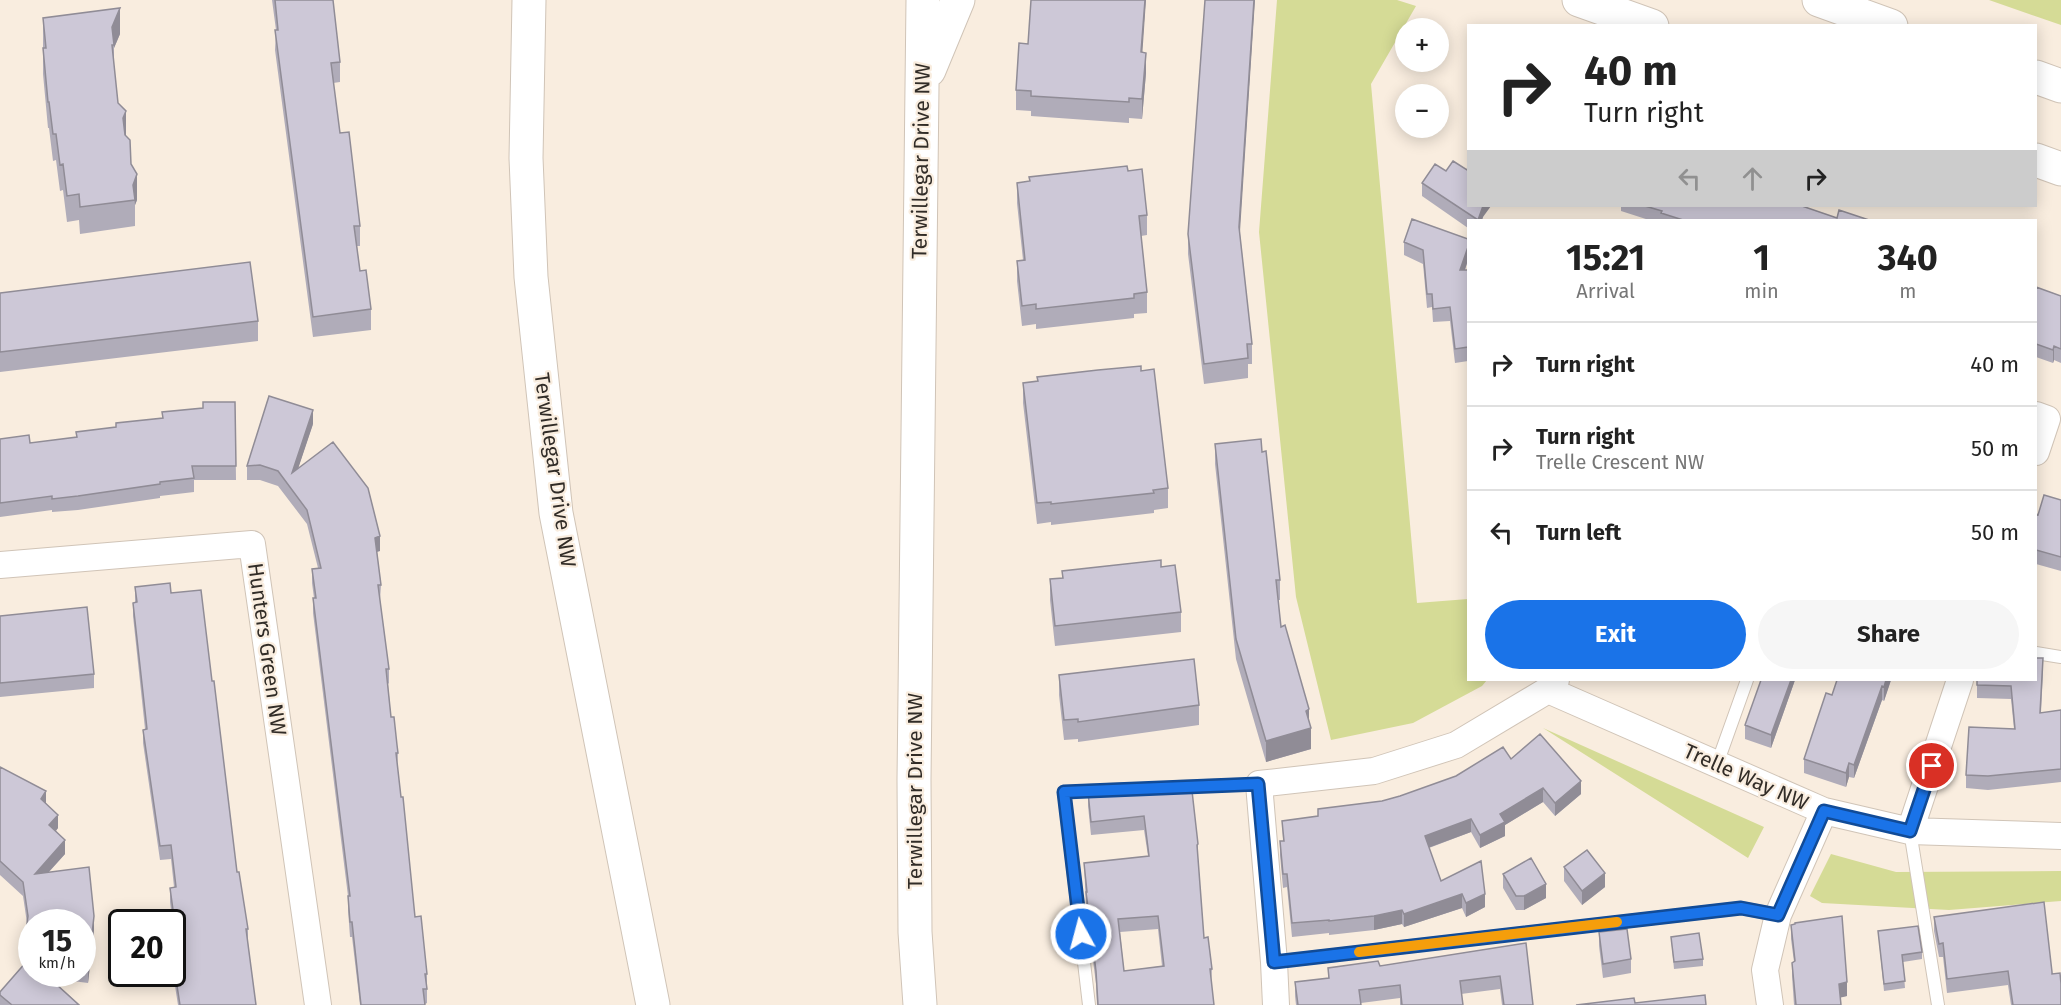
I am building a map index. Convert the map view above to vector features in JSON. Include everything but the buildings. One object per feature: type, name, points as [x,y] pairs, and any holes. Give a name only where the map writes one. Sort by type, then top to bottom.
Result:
[{"type":"main road","name":"Terwillegar Drive NW","points":[[529,0],[526,158],[531,277],[556,513],[653,1005]]},
{"type":"main road","name":"Terwillegar Drive NW","points":[[920,1005],[915,932],[914,780],[923,0]]},
{"type":"main road","points":[[922,88],[958,0]]},
{"type":"main road","points":[[1579,0],[1646,24]]},
{"type":"main road","points":[[1819,0],[1885,24]]},
{"type":"main road","points":[[2037,76],[2061,86]]},
{"type":"main road","points":[[2037,160],[2061,169]]},
{"type":"street","points":[[2037,449],[2048,419]]},
{"type":"street","name":"Hunters Green NW","points":[[0,565],[252,544],[318,1005]]},
{"type":"street","points":[[1910,831],[1960,681]]},
{"type":"street","points":[[1276,1005],[1258,784],[1374,771],[1456,745],[1552,685]]},
{"type":"street","name":"Trelle Way NW","points":[[1552,685],[1718,764],[1824,811],[1910,831],[2061,836]]},
{"type":"street","points":[[1770,1005],[1765,970],[1778,915],[1824,811]]},
{"type":"lane","points":[[2037,653],[2061,657]]},
{"type":"lane","points":[[1718,764],[1747,681]]},
{"type":"lane","points":[[1167,788],[1258,784]]},
{"type":"lane","points":[[1089,1005],[1064,792],[1144,788]]},
{"type":"lane","points":[[1910,831],[1938,1005]]},
{"type":"lane","points":[[1274,962],[1741,908],[1778,915]]},
{"type":"green space","points":[[1277,0],[1397,0],[1416,6],[1409,18],[1395,18],[1395,42],[1371,84],[1417,603],[1467,599],[1467,681],[1486,681],[1482,686],[1413,723],[1331,740],[1296,597],[1259,232]]},
{"type":"green space","points":[[1989,0],[2061,0],[2061,25]]},
{"type":"green space","points":[[1543,728],[1764,827],[1748,858]]},
{"type":"green space","points":[[1831,854],[1896,872],[2061,871],[2061,901],[1949,910],[1822,903],[1810,896]]},
{"type":"slow traffic","points":[[1359,952],[1617,922]]},
{"type":"route","points":[[1081,934],[1064,792],[1258,784],[1274,962],[1741,908],[1778,915],[1824,811],[1910,831],[1932,766]]}]
